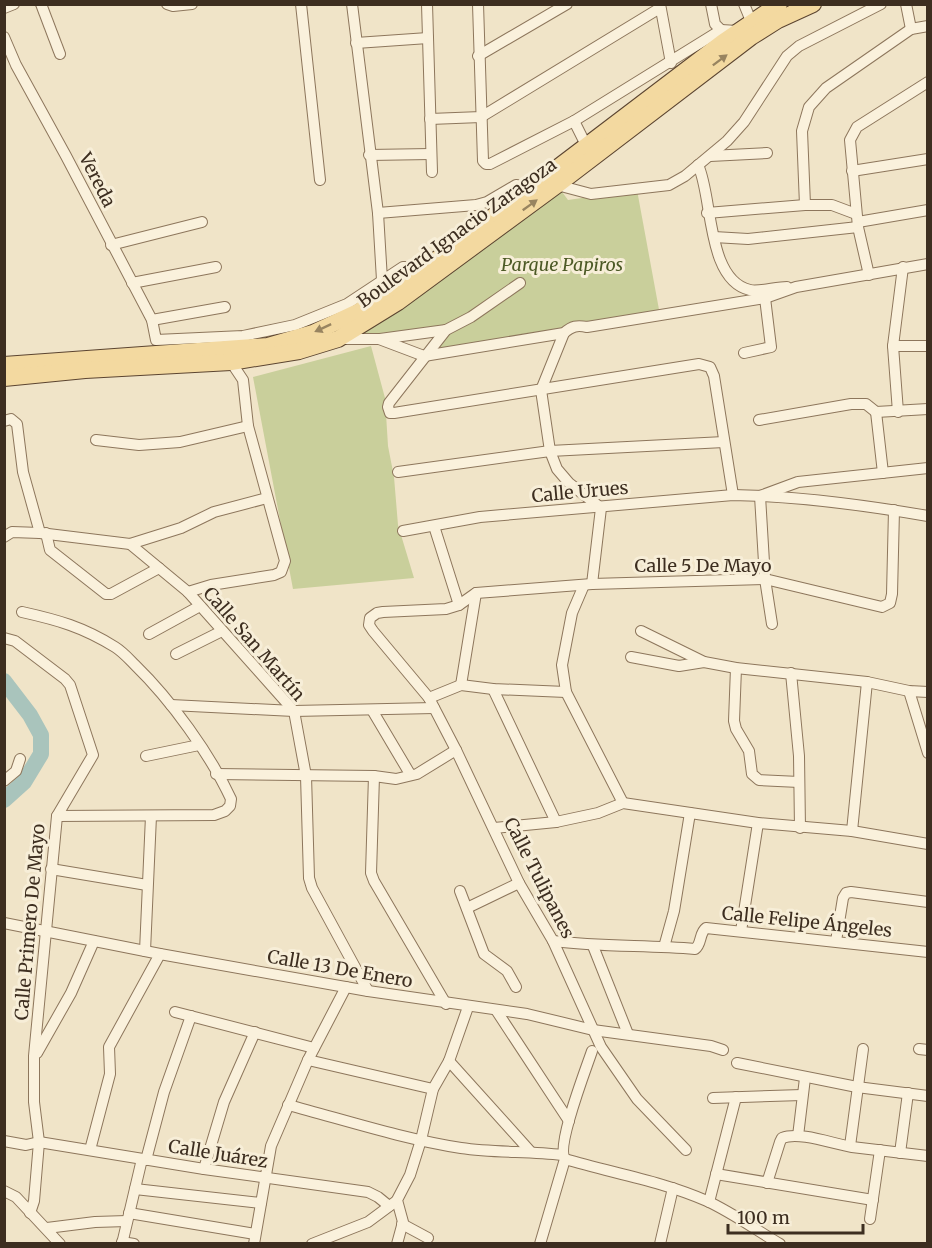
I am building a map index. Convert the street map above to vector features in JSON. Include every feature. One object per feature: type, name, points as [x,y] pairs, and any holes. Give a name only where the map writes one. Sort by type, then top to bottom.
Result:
[{"type":"main road","name":"Boulevard Ignacio Zaragoza","points":[[4,365],[268,346],[313,333],[358,312],[427,267],[745,26],[779,4]]},
{"type":"main road","name":"Boulevard Ignacio Zaragoza","points":[[4,378],[85,370],[231,362],[299,351],[338,339],[399,302],[751,37],[778,20],[813,4]]},
{"type":"street","points":[[4,8],[14,4]]},
{"type":"street","points":[[41,4],[60,54]]},
{"type":"street","points":[[167,4],[173,6],[192,4]]},
{"type":"street","points":[[301,4],[320,180]]},
{"type":"street","points":[[352,4],[378,213],[382,280],[403,267],[427,267]]},
{"type":"street","points":[[427,4],[432,172]]},
{"type":"street","points":[[478,4],[483,161],[486,164],[574,121],[721,30],[745,26],[744,4]]},
{"type":"street","points":[[478,56],[567,4]]},
{"type":"street","points":[[711,4],[716,24],[721,30]]},
{"type":"street","points":[[557,185],[591,194],[669,185],[685,176],[710,156],[744,122],[787,56],[799,46],[881,4]]},
{"type":"street","points":[[906,4],[911,29]]},
{"type":"street","points":[[430,118],[481,117],[660,6],[671,63]]},
{"type":"street","points":[[805,205],[802,132],[809,107],[826,88],[911,29],[927,26]]},
{"type":"street","name":"Vereda","points":[[4,37],[16,65],[152,320],[156,340],[243,336],[295,325],[347,304],[382,280]]},
{"type":"street","points":[[356,43],[428,38]]},
{"type":"street","points":[[869,275],[857,221],[850,140],[857,127],[927,82]]},
{"type":"street","points":[[574,121],[586,147]]},
{"type":"street","points":[[710,156],[767,153]]},
{"type":"street","points":[[369,155],[431,154]]},
{"type":"street","points":[[852,171],[927,159]]},
{"type":"street","points":[[698,165],[705,183],[707,213],[717,251],[723,266],[743,288],[752,291],[771,287],[796,287],[927,264]]},
{"type":"street","points":[[378,213],[476,205],[487,202],[516,185],[532,187]]},
{"type":"street","points":[[707,213],[832,204],[857,221]]},
{"type":"street","points":[[714,237],[748,239],[927,210]]},
{"type":"street","points":[[111,245],[202,222]]},
{"type":"street","points":[[132,283],[216,267]]},
{"type":"street","points":[[898,412],[893,345],[903,267]]},
{"type":"street","points":[[520,283],[446,330],[389,403],[390,412],[394,414],[699,364],[710,367],[714,376],[733,495]]},
{"type":"street","points":[[623,803],[566,692],[562,664],[572,613],[588,585],[601,508],[569,483],[557,469],[550,451],[541,390],[564,333],[570,328],[765,298],[796,287]]},
{"type":"street","points":[[744,353],[771,347],[765,298]]},
{"type":"street","points":[[152,320],[225,307]]},
{"type":"street","points":[[338,339],[379,339],[446,330]]},
{"type":"street","points":[[379,339],[424,356],[564,333]]},
{"type":"street","points":[[893,345],[927,346]]},
{"type":"street","points":[[188,592],[211,585],[281,572],[285,561],[248,426],[245,386],[241,375],[231,362]]},
{"type":"street","points":[[759,420],[851,404],[866,404],[876,412],[927,409]]},
{"type":"street","points":[[876,412],[883,473]]},
{"type":"street","points":[[10,421],[23,472],[50,550],[106,594],[111,594],[159,568]]},
{"type":"street","points":[[96,440],[140,445],[180,442],[248,426]]},
{"type":"street","points":[[398,472],[550,451],[724,442]]},
{"type":"street","name":"Calle Urues","points":[[760,496],[798,482],[927,468]]},
{"type":"street","name":"Calle Urues","points":[[403,531],[480,517],[733,495],[894,510],[927,516]]},
{"type":"street","points":[[760,496],[765,579],[772,624]]},
{"type":"street","points":[[7,534],[43,533],[130,544],[181,528],[214,512],[267,498]]},
{"type":"street","name":"Calle 5 De Mayo","points":[[476,593],[588,585],[765,579],[882,607],[890,603],[892,594],[894,510]]},
{"type":"street","points":[[434,526],[459,605],[476,593]]},
{"type":"street","name":"Calle San Martín","points":[[130,544],[188,592],[294,711],[306,776],[309,878],[312,888],[368,991]]},
{"type":"street","points":[[461,685],[476,593]]},
{"type":"street","name":"Calle Tulipanes","points":[[459,605],[446,609],[376,613],[370,618],[369,625],[432,703],[519,884],[553,941],[601,1047],[637,1099],[686,1150]]},
{"type":"street","points":[[149,634],[200,606]]},
{"type":"street","points":[[22,612],[62,621],[118,648],[171,705],[199,745],[231,799],[230,806],[225,811],[214,815],[57,816]]},
{"type":"street","points":[[176,654],[222,631]]},
{"type":"street","points":[[641,631],[704,662],[736,668],[867,682],[909,691],[927,692]]},
{"type":"street","name":"Calle Primero De Mayo","points":[[4,638],[15,641],[70,685],[93,755],[57,816],[34,1056],[34,1102],[39,1142],[34,1201],[30,1213]]},
{"type":"street","points":[[631,657],[679,666],[704,662]]},
{"type":"street","points":[[736,668],[734,721],[749,751],[752,774],[759,780],[799,782]]},
{"type":"street","points":[[791,673],[800,828]]},
{"type":"street","points":[[852,831],[867,682]]},
{"type":"street","points":[[171,705],[294,711],[372,710],[432,703],[461,685],[493,689],[566,692]]},
{"type":"street","points":[[493,689],[556,822]]},
{"type":"street","points":[[909,691],[927,753]]},
{"type":"street","points":[[372,710],[410,774]]},
{"type":"street","points":[[146,756],[199,745]]},
{"type":"street","points":[[216,774],[374,776],[396,779],[417,774],[456,750]]},
{"type":"street","points":[[4,781],[16,771],[20,759]]},
{"type":"street","points":[[374,776],[371,873],[374,882],[446,1004]]},
{"type":"street","points":[[494,828],[556,822],[598,813],[623,803],[758,823],[852,831],[927,844]]},
{"type":"street","points":[[664,947],[674,911],[690,813]]},
{"type":"street","points":[[145,951],[151,816]]},
{"type":"street","points":[[741,931],[758,823]]},
{"type":"street","points":[[51,869],[147,885]]},
{"type":"street","points":[[467,908],[519,884]]},
{"type":"street","points":[[460,891],[484,954],[507,971],[516,987]]},
{"type":"street","points":[[836,941],[843,898],[846,893],[927,902]]},
{"type":"street","name":"Calle 13 De Enero","points":[[4,923],[160,954],[368,991],[527,1014],[593,1030],[711,1046],[723,1050]]},
{"type":"street","name":"Calle Felipe Ángeles","points":[[553,941],[593,946],[697,948],[702,931],[706,928],[927,952]]},
{"type":"street","points":[[34,1056],[71,993],[94,941]]},
{"type":"street","points":[[593,946],[628,1034]]},
{"type":"street","points":[[90,1150],[110,1074],[110,1047],[160,954]]},
{"type":"street","points":[[47,1228],[128,1217],[254,1239],[271,1146],[308,1060],[346,987]]},
{"type":"street","points":[[312,1244],[368,1222],[393,1203],[410,1175],[433,1089],[449,1061],[468,1007]]},
{"type":"street","points":[[496,1010],[569,1121]]},
{"type":"street","points":[[175,1012],[314,1048]]},
{"type":"street","points":[[134,1244],[122,1243],[135,1189],[164,1092],[191,1016]]},
{"type":"street","points":[[204,1169],[224,1102],[255,1032]]},
{"type":"street","points":[[850,1146],[863,1049]]},
{"type":"street","points":[[540,1244],[563,1157],[562,1145],[592,1051]]},
{"type":"street","points":[[308,1060],[433,1089]]},
{"type":"street","points":[[449,1061],[530,1151]]},
{"type":"street","points":[[737,1064],[857,1087],[927,1096]]},
{"type":"street","points":[[798,1136],[805,1078]]},
{"type":"street","points":[[900,1153],[908,1094]]},
{"type":"street","points":[[713,1098],[802,1095]]},
{"type":"street","points":[[709,1202],[736,1097]]},
{"type":"street","points":[[288,1105],[421,1140],[478,1150],[530,1151],[563,1157],[673,1188],[709,1202],[780,1244]]},
{"type":"street","points":[[767,1183],[782,1138],[798,1136],[850,1146],[927,1156]]},
{"type":"street","name":"Calle Juárez","points":[[4,1141],[26,1145],[39,1142],[144,1160],[368,1192],[393,1203]]},
{"type":"street","points":[[870,1220],[880,1150]]},
{"type":"street","points":[[716,1174],[873,1200]]},
{"type":"street","points":[[660,1244],[673,1188]]},
{"type":"street","points":[[135,1189],[261,1203]]},
{"type":"street","points":[[4,1191],[16,1197],[60,1244]]},
{"type":"street","points":[[393,1203],[402,1224],[397,1244]]},
{"type":"street","points":[[402,1224],[428,1238]]},
{"type":"green space","name":"Parque Papiros","points":[[557,185],[568,200],[637,190],[660,315],[429,350],[445,330],[358,334]]},
{"type":"green space","points":[[371,346],[385,398],[388,446],[394,477],[398,525],[414,578],[293,589],[253,377]]},
{"type":"waterway","points":[[4,681],[30,715],[41,735],[41,754],[24,782],[4,800]]}]
